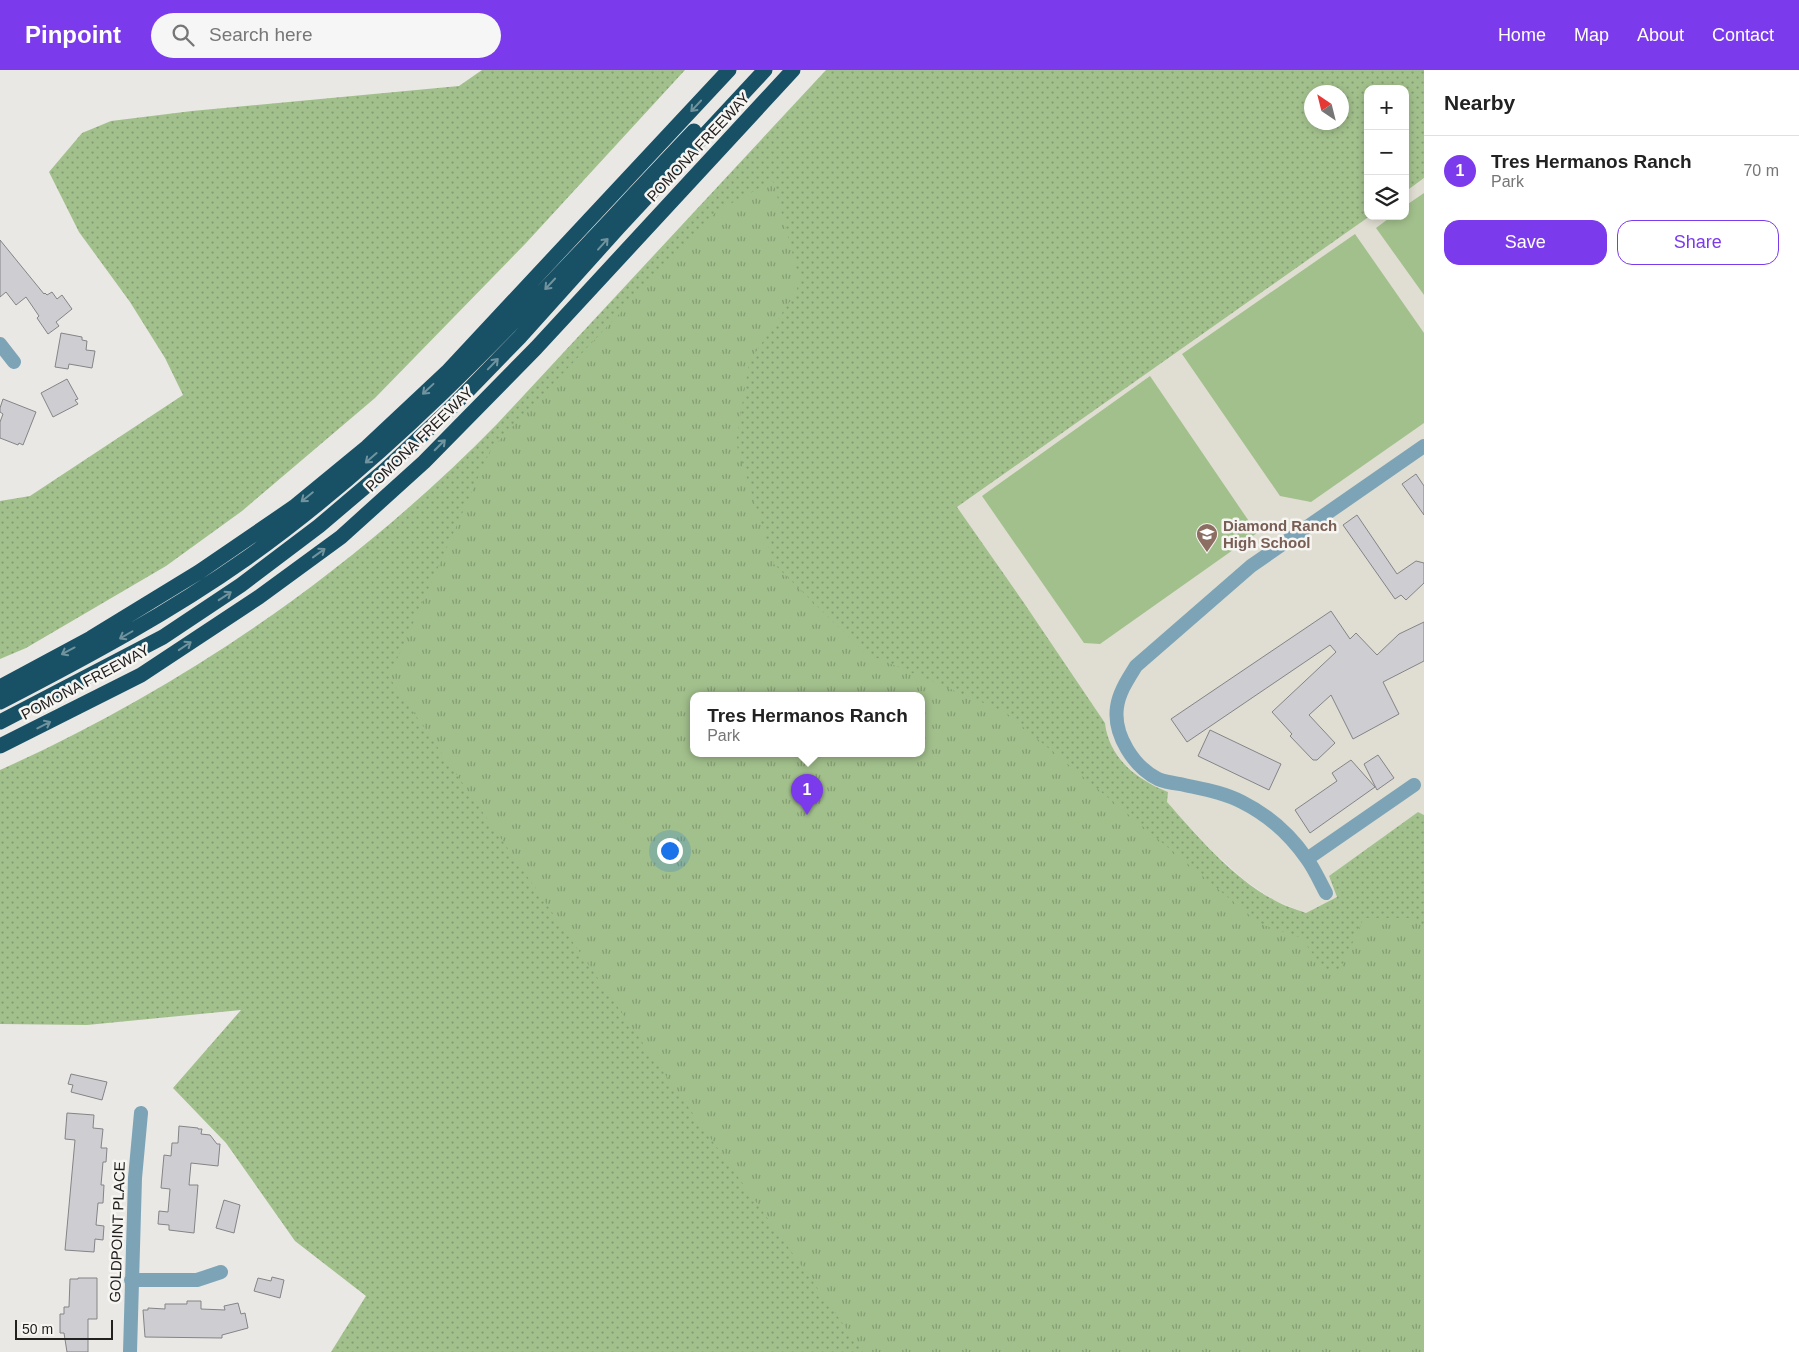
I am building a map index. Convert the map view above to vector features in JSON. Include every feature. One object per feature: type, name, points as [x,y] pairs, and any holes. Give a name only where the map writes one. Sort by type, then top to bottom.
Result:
[{"type":"highway","name":"POMONA FREEWAY","points":[[0,687],[91,638],[199,572],[294,507],[367,447],[447,372],[729,70]]},
{"type":"highway","points":[[0,702],[96,653],[175,606],[248,557],[336,489],[400,434],[460,376],[752,70]]},
{"type":"highway","points":[[0,722],[163,637],[241,585],[319,526],[385,470],[450,409],[514,344],[618,228],[765,70]]},
{"type":"highway","name":"POMONA FREEWAY","points":[[0,746],[140,675],[259,597],[341,537],[424,462],[536,348],[793,70]]},
{"type":"street","points":[[0,344],[14,362]]},
{"type":"street","points":[[1326,893],[1307,859],[1287,835],[1269,818],[1242,802],[1214,790],[1159,779],[1140,767],[1126,748],[1118,727],[1117,708],[1123,688],[1136,666],[1251,566],[1424,446]]},
{"type":"street","points":[[1307,859],[1414,785]]},
{"type":"street","name":"GOLDPOINT PLACE","points":[[130,1352],[135,1178],[141,1113]]},
{"type":"street","points":[[131,1280],[197,1280],[221,1272]]},
{"type":"shaded area","name":"Diamond Ranch High School","points":[[1424,178],[1424,815],[1418,812],[1329,876],[1337,897],[1306,913],[1273,900],[1243,879],[1211,850],[1166,802],[1168,792],[1143,781],[1122,762],[1113,749],[1105,723],[957,507],[1364,220],[1409,220],[1409,189]]},
{"type":"green space","points":[[482,70],[685,70],[526,243],[375,398],[242,511],[166,566],[26,648],[0,659],[0,501],[30,496],[183,395],[165,358],[130,302],[79,232],[49,172],[82,133],[111,121],[192,111],[459,86]]},
{"type":"green space","points":[[826,70],[1424,70],[1424,178],[1409,189],[1409,85],[1364,85],[1364,220],[957,507],[1105,723],[1112,747],[1126,766],[1146,781],[1168,792],[1167,802],[1191,829],[1230,869],[1259,891],[1282,904],[1306,913],[1337,897],[1329,876],[1418,812],[1424,815],[1424,1352],[331,1352],[366,1296],[295,1241],[226,1143],[173,1088],[241,1010],[87,1025],[0,1024],[0,770],[69,737],[136,701],[201,662],[265,620],[385,528],[497,424]]},
{"type":"green space","points":[[773,181],[801,285],[749,362],[736,443],[774,564],[865,653],[1005,712],[1260,924],[1301,938],[1325,970],[1340,970],[1364,918],[1415,918],[1424,929],[1424,1352],[863,1352],[649,1052],[389,677],[491,449],[717,211]]},
{"type":"green space","points":[[1424,193],[1424,295],[1376,228],[1387,220],[1409,220],[1409,203]]},
{"type":"green space","points":[[1355,234],[1424,333],[1424,423],[1311,502],[1280,496],[1182,354]]},
{"type":"green space","points":[[1150,376],[1257,533],[1100,644],[1084,643],[982,496]]},
{"type":"building","points":[[0,240],[44,294],[47,295],[52,292],[57,299],[62,295],[72,309],[56,322],[59,326],[48,334],[26,297],[16,305],[6,292],[0,297]]},
{"type":"building","points":[[61,333],[82,337],[82,340],[87,341],[86,350],[95,351],[92,368],[69,364],[68,369],[55,367]]},
{"type":"building","points":[[67,379],[78,399],[75,400],[78,404],[53,417],[41,393]]},
{"type":"building","points":[[3,399],[36,412],[23,445],[0,438],[0,422],[3,414],[0,412],[0,408]]},
{"type":"building","points":[[1416,474],[1424,486],[1424,515],[1402,484]]},
{"type":"building","points":[[1357,515],[1397,574],[1416,561],[1424,563],[1424,583],[1406,600],[1401,595],[1395,599],[1343,525]]},
{"type":"building","points":[[1331,611],[1350,639],[1356,633],[1377,655],[1399,634],[1424,622],[1424,661],[1383,682],[1399,714],[1353,739],[1331,695],[1309,715],[1335,743],[1317,760],[1313,760],[1290,736],[1292,734],[1272,712],[1336,652],[1330,645],[1187,742],[1171,719]]},
{"type":"building","points":[[1210,730],[1281,764],[1269,790],[1198,756]]},
{"type":"building","points":[[1378,755],[1394,778],[1377,790],[1364,764]]},
{"type":"building","points":[[1351,760],[1375,787],[1310,833],[1295,810],[1337,781],[1332,773]]},
{"type":"building","points":[[71,1074],[107,1082],[102,1100],[71,1092],[73,1085],[68,1084]]},
{"type":"building","points":[[67,1113],[94,1115],[93,1128],[103,1129],[101,1148],[107,1148],[106,1162],[103,1162],[101,1185],[104,1185],[103,1203],[98,1203],[96,1225],[104,1226],[103,1240],[95,1239],[94,1252],[65,1250],[75,1140],[65,1139]]},
{"type":"building","points":[[179,1126],[202,1129],[201,1134],[210,1135],[217,1144],[220,1144],[218,1166],[191,1163],[189,1185],[198,1185],[194,1233],[169,1230],[169,1225],[158,1224],[159,1211],[168,1212],[170,1189],[161,1188],[164,1155],[171,1156],[172,1143],[178,1143]]},
{"type":"building","points":[[224,1200],[240,1205],[234,1233],[216,1228]]},
{"type":"building","points":[[272,1277],[284,1280],[280,1298],[254,1291],[258,1278],[271,1281]]},
{"type":"building","points":[[97,1278],[97,1319],[88,1319],[88,1352],[67,1352],[64,1333],[60,1333],[60,1314],[64,1314],[64,1307],[69,1307],[70,1279]]},
{"type":"building","points":[[187,1301],[201,1301],[201,1309],[225,1310],[224,1306],[238,1303],[241,1314],[245,1313],[248,1328],[222,1335],[222,1338],[145,1337],[143,1310],[148,1310],[148,1308],[165,1309],[165,1304],[187,1304]]},
{"type":"place","name":"Diamond Ranch High School","points":[[1207,553]]},
{"type":"place","name":"Tres Hermanos Ranch","points":[[807,815]]}]
